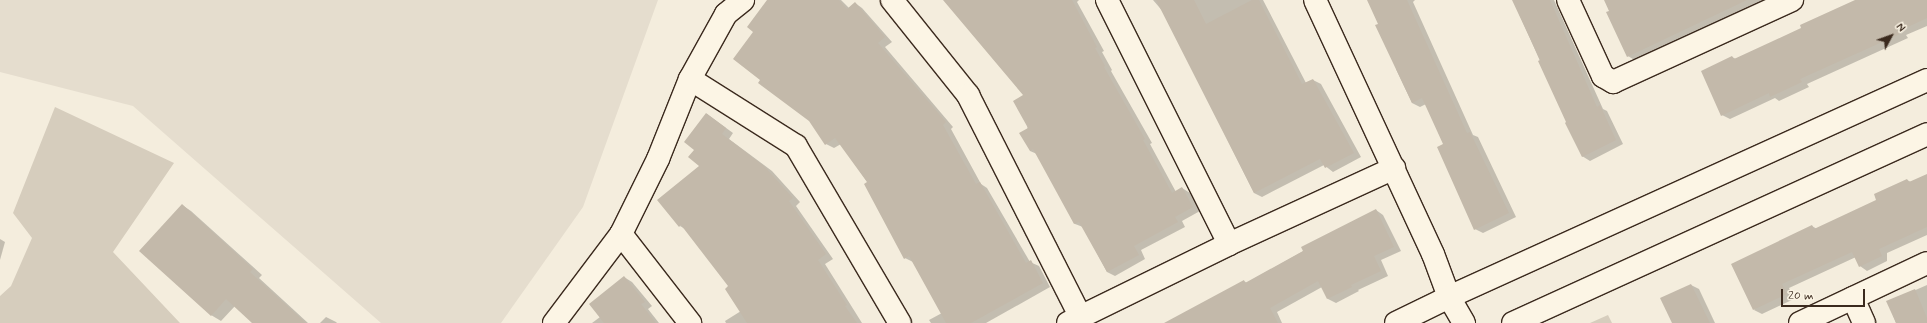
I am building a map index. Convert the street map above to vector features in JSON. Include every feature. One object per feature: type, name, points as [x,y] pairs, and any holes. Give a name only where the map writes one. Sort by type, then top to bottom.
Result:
[{"type":"street","points":[[554,323],[621,234],[658,159],[690,79],[726,14],[743,0]]},
{"type":"street","points":[[892,0],[968,95],[1074,319],[1229,244],[1394,168]]},
{"type":"street","points":[[1107,0],[1229,244]]},
{"type":"street","points":[[1315,0],[1433,254],[1449,297],[1464,323]]},
{"type":"street","points":[[1568,0],[1603,76],[1613,82],[1792,0]]},
{"type":"street","points":[[690,79],[796,146],[900,323]]},
{"type":"street","points":[[1396,323],[1449,297],[1927,80]]},
{"type":"street","points":[[1513,323],[1927,134]]},
{"type":"street","points":[[621,234],[690,323]]},
{"type":"street","points":[[1800,323],[1927,263]]},
{"type":"street","points":[[1853,298],[1864,323]]},
{"type":"shaded area","points":[[0,0],[658,0],[583,207],[501,323],[381,323],[133,106],[0,72]]},
{"type":"shaded area","points":[[55,107],[174,163],[113,252],[180,323],[0,323],[0,296],[11,286],[32,238],[13,213]]},
{"type":"shaded area","points":[[1608,315],[1612,323],[1590,323]]},
{"type":"building","points":[[767,0],[839,0],[847,9],[855,2],[885,37],[878,43],[946,122],[943,125],[976,184],[980,182],[1026,263],[1031,260],[1043,283],[971,323],[946,323],[909,256],[904,259],[864,184],[867,182],[835,138],[825,145],[809,121],[758,83],[760,80],[733,59],[753,32],[747,27]]},
{"type":"building","points":[[943,0],[1072,0],[1097,47],[1095,48],[1105,66],[1104,67],[1145,139],[1143,140],[1172,193],[1182,187],[1193,207],[1175,217],[1178,222],[1134,246],[1139,255],[1107,272],[1079,222],[1074,224],[1033,149],[1030,151],[1019,133],[1028,128],[1013,101],[1023,95]]},
{"type":"building","points":[[1156,0],[1194,0],[1206,24],[1252,0],[1259,0],[1302,84],[1313,79],[1354,153],[1325,168],[1320,159],[1254,193]]},
{"type":"building","points":[[1367,0],[1407,0],[1467,133],[1470,132],[1509,213],[1474,230],[1437,147],[1443,144],[1422,98],[1412,103],[1375,25],[1378,24]]},
{"type":"building","points":[[1512,0],[1550,0],[1597,107],[1600,105],[1616,140],[1582,157],[1565,123],[1566,122],[1538,61],[1540,60]]},
{"type":"building","points":[[1604,0],[1747,0],[1627,57],[1606,12],[1609,11]]},
{"type":"building","points":[[1855,0],[1927,0],[1927,18],[1899,31],[1900,34],[1800,79],[1802,82],[1770,97],[1769,93],[1721,116],[1701,71],[1732,56],[1734,59],[1801,28],[1800,25]]},
{"type":"building","points":[[706,113],[726,128],[722,134],[764,166],[793,198],[789,201],[826,254],[818,260],[847,305],[845,306],[857,323],[747,323],[725,289],[728,286],[681,225],[679,227],[657,200],[699,166],[688,157],[694,150],[684,142]]},
{"type":"building","points":[[1927,174],[1927,227],[1879,249],[1882,256],[1859,267],[1852,252],[1782,284],[1787,294],[1753,310],[1731,264],[1812,225],[1814,229],[1876,200],[1874,194],[1907,179],[1909,182]]},
{"type":"building","points":[[182,204],[253,269],[250,272],[306,323],[252,323],[226,299],[211,316],[139,251]]},
{"type":"building","points":[[1376,209],[1394,247],[1374,256],[1381,271],[1351,285],[1352,287],[1327,299],[1318,281],[1270,308],[1278,323],[1164,323],[1244,280],[1245,283],[1303,251],[1301,247]]},
{"type":"building","points":[[624,276],[645,302],[641,304],[656,323],[604,323],[589,304]]},
{"type":"building","points":[[1691,284],[1710,323],[1672,323],[1660,298]]},
{"type":"building","points":[[1915,289],[1927,318],[1927,323],[1896,323],[1886,301]]}]
